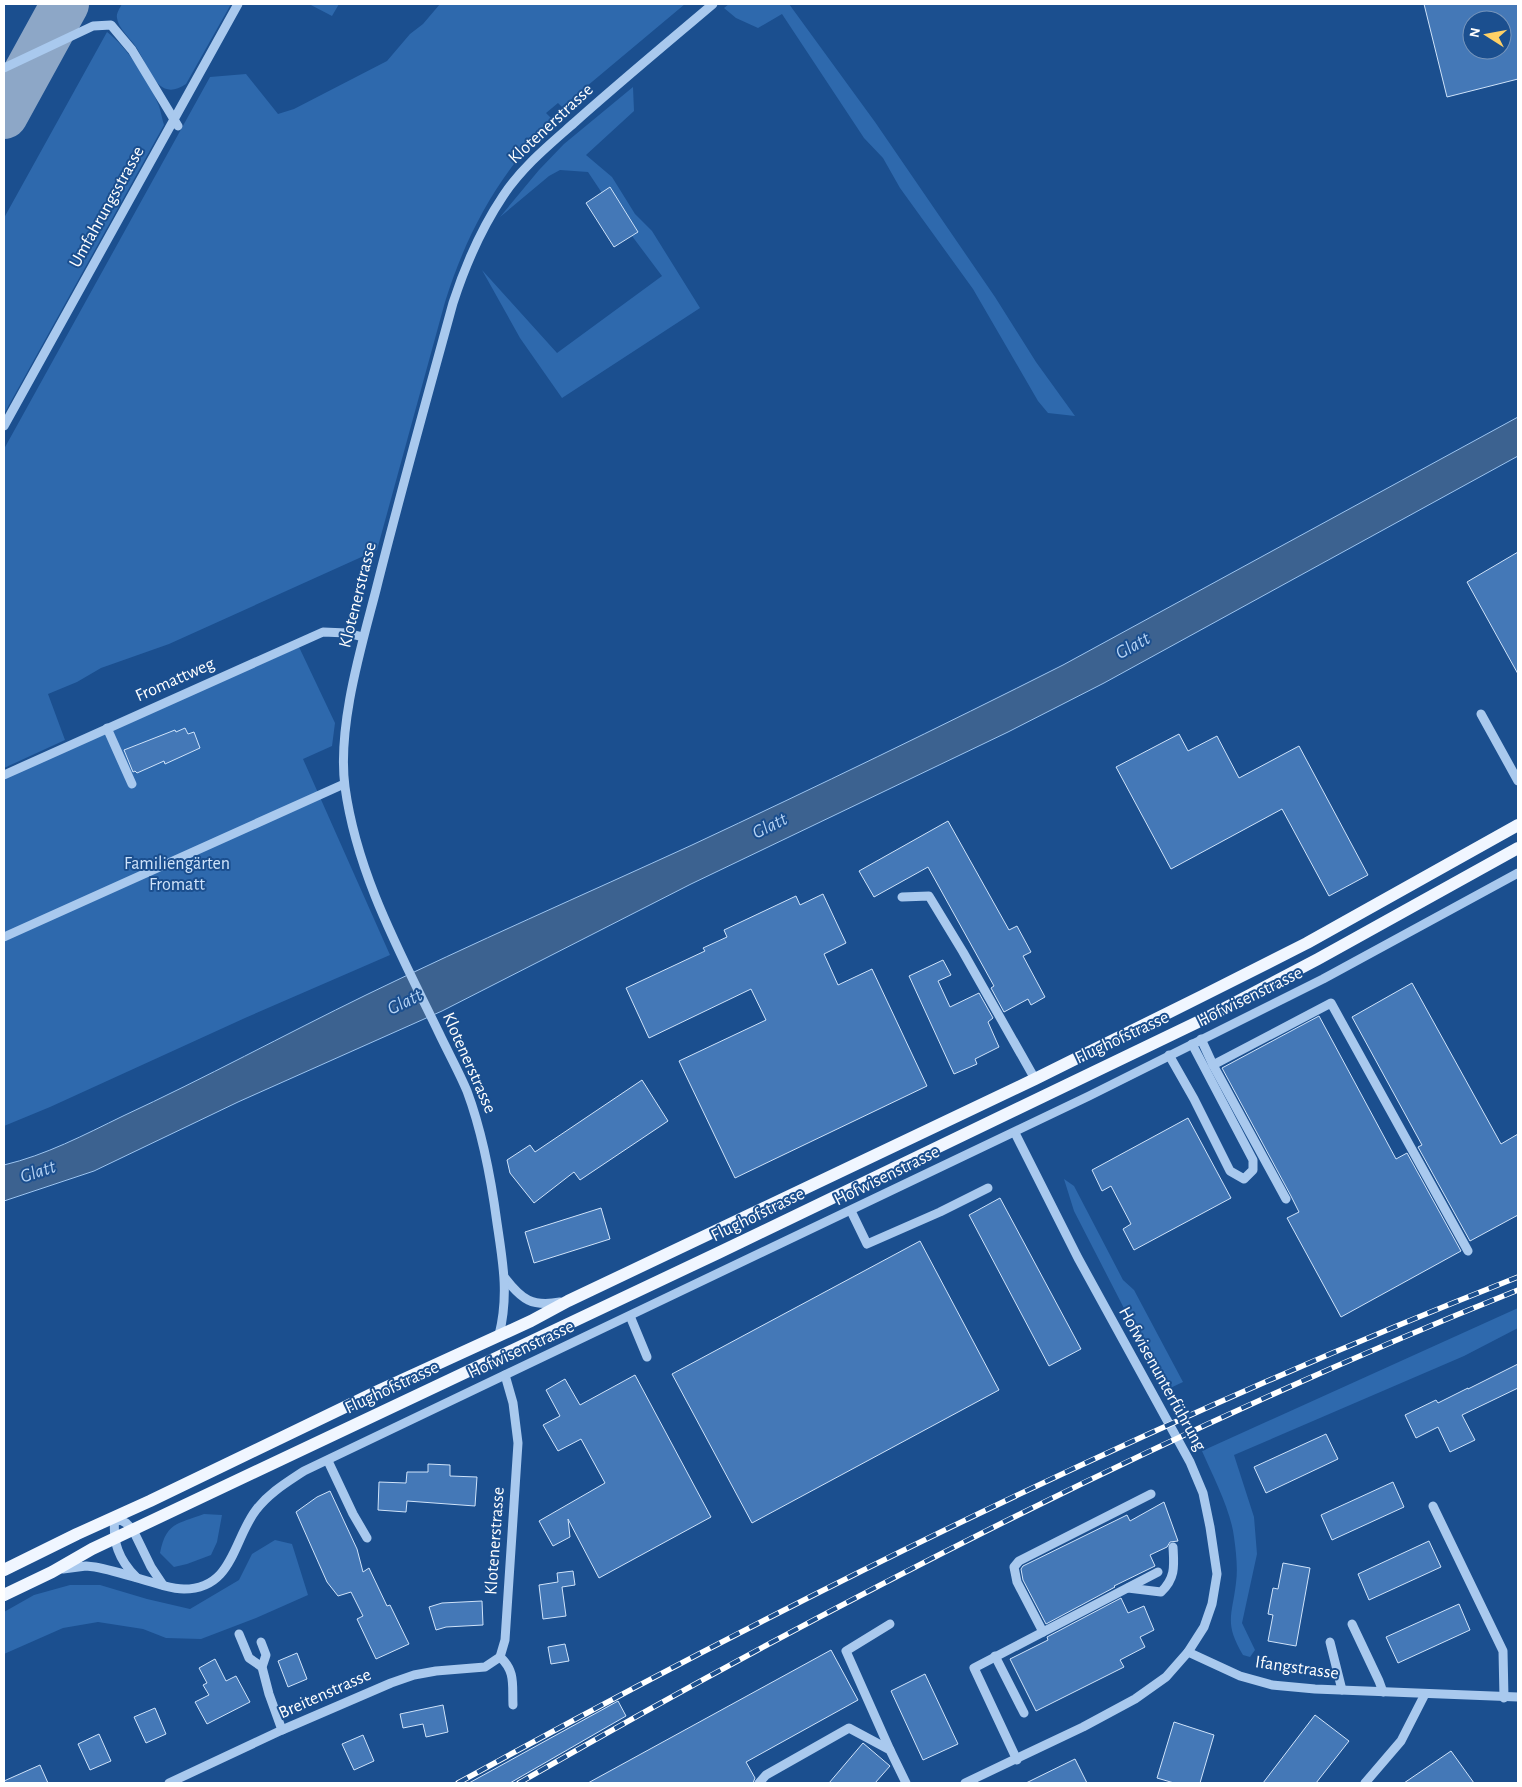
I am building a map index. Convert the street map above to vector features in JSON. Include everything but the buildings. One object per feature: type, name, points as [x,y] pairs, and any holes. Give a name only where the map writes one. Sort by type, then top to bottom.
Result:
[{"type":"main road","name":"Flughofstrasse","points":[[4,1570],[351,1404],[532,1321],[568,1301],[1035,1079],[1307,943],[1518,825]]},
{"type":"main road","name":"Flughofstrasse","points":[[4,1595],[52,1572],[92,1549],[692,1266],[1206,1018],[1318,959],[1518,848]]},
{"type":"street","name":"Umfahrungsstrasse","points":[[4,426],[176,122],[238,4]]},
{"type":"street","name":"Klotenerstrasse","points":[[499,1335],[505,1308],[505,1278],[482,1135],[466,1090],[404,960],[366,874],[354,834],[344,784],[344,754],[349,704],[398,502],[453,303],[462,276],[488,220],[503,194],[528,164],[713,4]]},
{"type":"street","points":[[4,68],[85,29],[100,24],[111,24],[132,50],[176,122]]},
{"type":"street","name":"Fromattweg","points":[[4,775],[323,632],[347,633],[364,637]]},
{"type":"street","points":[[1481,714],[1518,781]]},
{"type":"street","points":[[107,728],[132,784]]},
{"type":"street","points":[[4,937],[344,784]]},
{"type":"street","name":"Hofwisenstrasse","points":[[52,1572],[69,1567],[86,1566],[102,1568],[176,1589],[192,1589],[200,1586],[216,1578],[229,1563],[256,1510],[274,1490],[304,1471],[1015,1133],[1323,979],[1518,873]]},
{"type":"street","points":[[902,897],[929,896],[1035,1079]]},
{"type":"street","points":[[1213,1065],[1331,1002],[1468,1251]]},
{"type":"street","points":[[1201,1039],[1213,1065],[1286,1199]]},
{"type":"street","points":[[1169,1055],[1194,1099],[1230,1171],[1244,1179],[1253,1170],[1253,1160],[1192,1044]]},
{"type":"street","name":"Hofwisenunterführung","points":[[1015,1133],[1078,1258],[1190,1462],[1203,1493],[1217,1574],[1212,1604],[1204,1627],[1188,1652]]},
{"type":"street","points":[[851,1211],[867,1244],[940,1212],[988,1188]]},
{"type":"street","points":[[505,1278],[515,1291],[531,1302],[547,1304],[568,1301]]},
{"type":"street","points":[[630,1316],[647,1357]]},
{"type":"street","name":"Klotenerstrasse","points":[[500,1657],[505,1640],[518,1443],[513,1403],[505,1376]]},
{"type":"street","points":[[328,1460],[353,1514],[367,1538]]},
{"type":"street","points":[[1043,1632],[1017,1582],[1014,1567],[1019,1561],[1151,1494]]},
{"type":"street","points":[[1434,1506],[1503,1651],[1504,1698]]},
{"type":"street","points":[[138,1579],[123,1562],[115,1539],[115,1517],[126,1523],[133,1530],[151,1567],[163,1585]]},
{"type":"street","points":[[1127,1588],[1161,1592],[1166,1587],[1174,1571],[1173,1547]]},
{"type":"street","points":[[1017,1760],[974,1668],[1158,1572]]},
{"type":"street","points":[[890,1624],[846,1651],[906,1783]]},
{"type":"street","points":[[1352,1624],[1383,1692]]},
{"type":"street","points":[[239,1634],[249,1658],[262,1667]]},
{"type":"street","points":[[261,1642],[266,1655],[262,1667],[282,1730]]},
{"type":"street","points":[[1330,1642],[1342,1690]]},
{"type":"street","points":[[965,1783],[981,1780],[1135,1699],[1166,1677],[1188,1652]]},
{"type":"street","name":"Ifangstrasse","points":[[1188,1652],[1240,1676],[1272,1685],[1518,1698]]},
{"type":"street","points":[[995,1656],[1024,1713]]},
{"type":"street","points":[[500,1657],[508,1664],[512,1674],[513,1705]]},
{"type":"street","name":"Breitenstrasse","points":[[169,1783],[282,1730],[406,1678],[436,1671],[485,1667],[500,1657]]},
{"type":"street","points":[[1365,1783],[1400,1741],[1425,1694]]},
{"type":"street","points":[[759,1783],[766,1775],[850,1728],[890,1750]]},
{"type":"green space","points":[[122,4],[231,4],[186,84],[176,89],[168,89],[161,86],[155,80],[136,47],[120,26],[117,16]]},
{"type":"green space","points":[[309,4],[339,4],[332,16]]},
{"type":"green space","points":[[440,4],[685,4],[562,107],[558,103],[546,113],[552,119],[516,161],[487,204],[464,250],[445,302],[377,550],[169,644],[101,668],[77,682],[48,694],[65,740],[4,768],[4,449],[210,77],[246,74],[278,114],[294,109],[387,61],[410,34],[423,24]]},
{"type":"green space","points":[[729,4],[789,4],[875,122],[995,297],[1036,362],[1075,416],[1048,413],[1038,401],[973,289],[900,188],[883,158],[864,138],[782,14],[758,28],[736,18],[724,8]]},
{"type":"green space","points":[[107,32],[130,56],[144,76],[159,106],[164,125],[4,414],[4,218]]},
{"type":"green space","points":[[633,87],[634,111],[586,155],[612,177],[635,214],[652,231],[700,308],[562,398],[520,338],[482,270],[557,353],[662,276],[632,236],[638,232],[610,188],[602,193],[588,172],[560,170],[549,176],[500,217],[539,170],[564,144]]},
{"type":"green space","name":"Familiengärten Fromatt","points":[[299,647],[335,723],[332,746],[303,759],[390,955],[4,1126],[4,778]]},
{"type":"green space","points":[[1064,1179],[1074,1186],[1123,1280],[1134,1290],[1183,1382],[1166,1390],[1074,1211]]},
{"type":"green space","points":[[1518,1308],[1518,1328],[1464,1356],[1234,1455],[1254,1517],[1257,1554],[1242,1623],[1255,1650],[1250,1657],[1243,1655],[1231,1627],[1231,1612],[1237,1572],[1232,1527],[1221,1494],[1202,1451]]},
{"type":"green space","points":[[204,1514],[222,1515],[217,1542],[211,1555],[174,1567],[160,1553],[166,1535],[180,1523]]},
{"type":"green space","points":[[275,1540],[292,1544],[308,1595],[256,1618],[201,1639],[166,1638],[143,1629],[98,1622],[63,1628],[4,1654],[4,1612],[34,1595],[70,1585],[100,1585],[190,1609],[239,1580],[252,1554]]},
{"type":"water","name":"Glatt","points":[[1518,417],[1518,456],[1104,683],[1008,732],[691,884],[442,1011],[238,1102],[94,1171],[4,1201],[4,1165],[35,1156],[79,1137],[184,1087],[406,976],[692,845],[971,711],[1063,665]]},
{"type":"taxiway","points":[[4,115],[65,4]]},
{"type":"railway","points":[[458,1783],[717,1644],[980,1513],[1113,1450],[1247,1390],[1382,1332],[1518,1277]]},
{"type":"railway","points":[[519,1783],[762,1647],[1010,1519],[1262,1399],[1389,1343],[1518,1290]]}]
